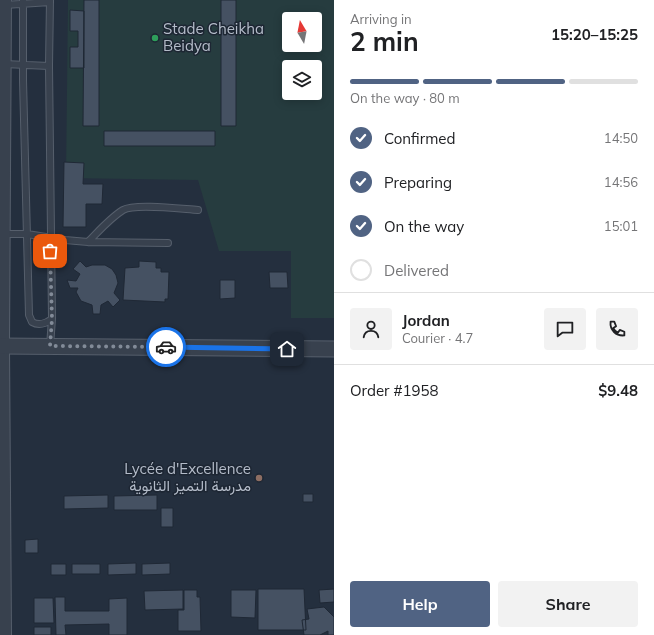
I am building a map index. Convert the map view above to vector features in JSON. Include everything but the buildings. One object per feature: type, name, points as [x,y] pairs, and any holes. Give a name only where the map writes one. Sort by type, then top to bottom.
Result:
[{"type":"street","points":[[5,2],[2,346],[5,635]]},
{"type":"street","points":[[2,346],[334,349]]},
{"type":"lane","points":[[5,2],[50,1],[50,237],[52,319],[50,346]]},
{"type":"lane","points":[[23,2],[23,65],[29,315],[32,322],[36,324],[46,324],[52,319]]},
{"type":"lane","points":[[4,64],[49,66]]},
{"type":"lane","points":[[88,242],[112,218],[124,209],[136,207],[198,210]]},
{"type":"lane","points":[[4,234],[27,234],[88,242],[168,243]]},
{"type":"green space","points":[[68,0],[334,0],[334,318],[291,318],[291,251],[219,251],[198,180],[66,178]]},
{"type":"way so far","points":[[50,251],[52,319],[50,346],[166,347]]},
{"type":"place","name":"Stade Cheikha Beidya","points":[[155,38]]},
{"type":"place","name":"Lycée d'Excellence مدرسة التميز الثانوية","points":[[259,478]]},
{"type":"route","points":[[166,347],[287,349]]}]
